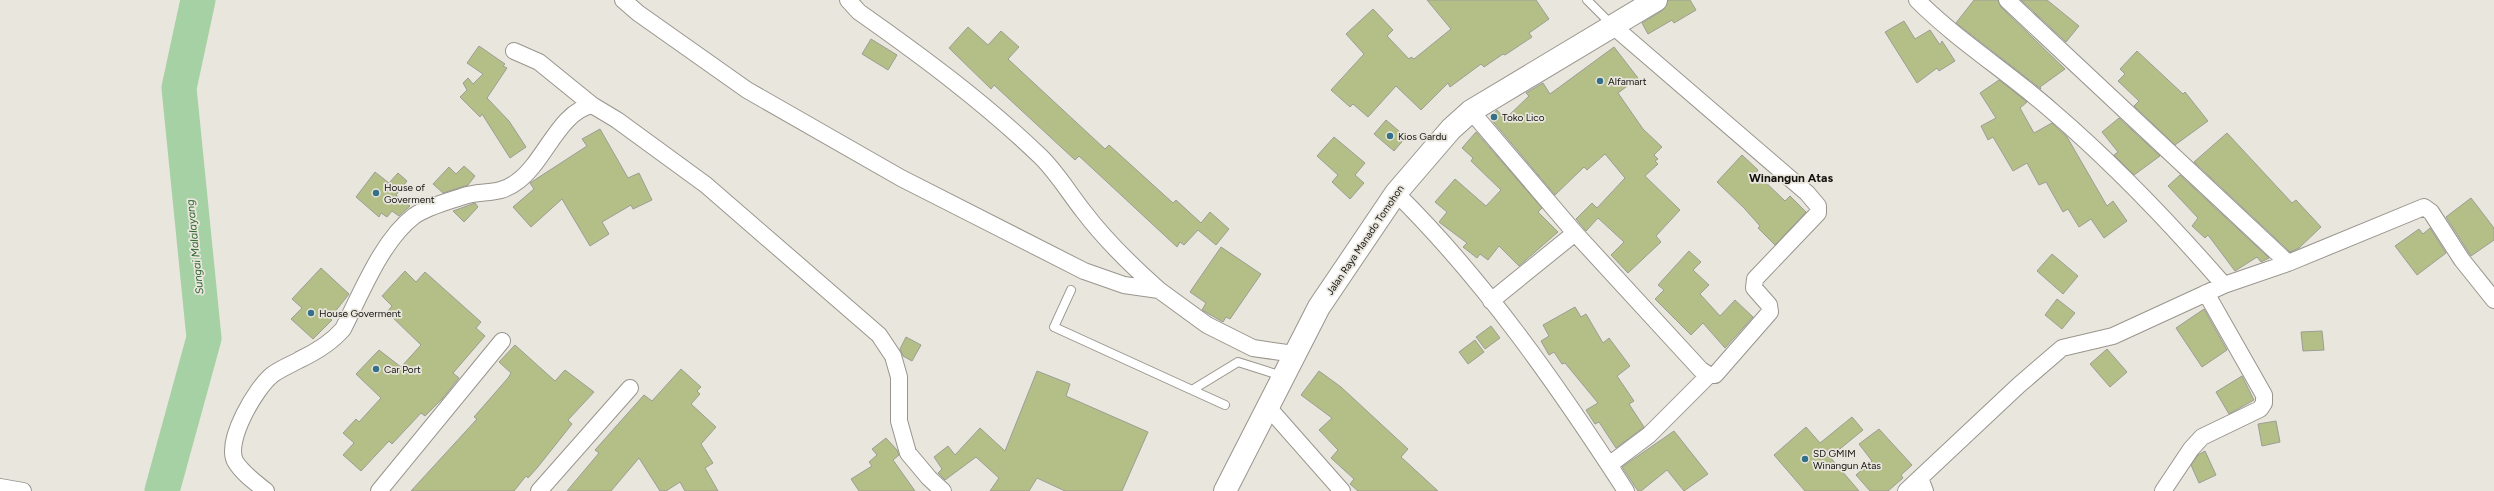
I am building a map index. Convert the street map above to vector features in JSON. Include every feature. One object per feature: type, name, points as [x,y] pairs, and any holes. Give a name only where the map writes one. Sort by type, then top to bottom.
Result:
[{"type":"highway","name":"Jalan Raya Manado Tomohon","points":[[1225,491],[1282,376],[1319,308],[1396,192],[1451,129],[1471,111],[1656,0]]},
{"type":"street","points":[[623,0],[638,13],[747,90],[901,178],[1084,271],[1124,285],[1159,290]]},
{"type":"street","points":[[848,0],[859,12],[949,76],[1036,153],[1063,181],[1083,211],[1129,264],[1159,290],[1207,326],[1253,348],[1294,354]]},
{"type":"street","points":[[1917,0],[1944,26],[2011,77],[2072,129],[2143,198],[2224,285]]},
{"type":"street","points":[[2007,0],[2288,263]]},
{"type":"street","points":[[1609,465],[1649,435],[1709,375],[1718,373],[1768,314],[1770,308],[1754,288],[1754,283],[1819,210],[1816,203],[1807,193],[1613,26]]},
{"type":"street","points":[[514,51],[539,62],[592,105],[617,120],[706,185],[879,335],[893,356],[899,377],[899,421],[908,453],[929,478],[943,491]]},
{"type":"street","points":[[266,491],[246,474],[235,460],[233,442],[236,430],[266,382],[278,371],[305,357],[335,338],[343,328],[388,245],[412,218],[441,204],[468,194],[492,193],[508,189],[520,180],[544,153],[571,114],[581,108],[592,105]]},
{"type":"street","points":[[1471,111],[1576,233],[1701,370],[1709,375]]},
{"type":"street","points":[[1396,192],[1449,247],[1491,301],[1609,465],[1626,491]]},
{"type":"street","points":[[1906,491],[1923,485],[2062,348],[2113,336],[2224,285],[2288,263],[2419,208],[2427,208],[2462,260],[2494,300]]},
{"type":"street","points":[[1491,301],[1576,233]]},
{"type":"street","points":[[2163,491],[2191,449],[2202,437],[2260,409],[2264,403],[2264,395],[2206,293]]},
{"type":"street","points":[[379,491],[502,341]]},
{"type":"street","points":[[539,491],[630,388]]},
{"type":"street","points":[[1267,406],[1342,491]]},
{"type":"street","points":[[0,487],[23,491]]},
{"type":"lane","points":[[1587,0],[1613,26]]},
{"type":"lane","points":[[1071,290],[1054,327],[1226,406]]},
{"type":"lane","points":[[1192,390],[1238,362],[1282,376]]},
{"type":"building","points":[[1427,0],[1536,0],[1549,19],[1529,33],[1532,37],[1505,55],[1503,54],[1484,67],[1481,64],[1450,87],[1448,83],[1421,110],[1396,86],[1368,117],[1353,104],[1350,107],[1331,90],[1364,54],[1346,34],[1373,9],[1393,30],[1387,36],[1409,59],[1411,57],[1414,59],[1451,29]]},
{"type":"building","points":[[1668,0],[1690,0],[1696,10],[1674,23],[1672,20],[1648,34],[1642,23],[1663,10]]},
{"type":"building","points":[[1974,0],[1998,0],[2001,7],[2065,69],[2040,87],[2041,89],[1956,23]]},
{"type":"building","points":[[2021,0],[2047,0],[2079,26],[2066,42]]},
{"type":"building","points":[[1904,21],[1915,39],[1930,30],[1940,45],[1942,41],[1955,61],[1939,71],[1937,68],[1917,83],[1885,32]]},
{"type":"building","points":[[968,27],[988,45],[1001,31],[1019,47],[1008,59],[1105,149],[1109,145],[1173,203],[1176,200],[1201,223],[1210,212],[1229,229],[1216,245],[1198,230],[1184,245],[1180,242],[1177,247],[1079,156],[1075,160],[994,85],[991,89],[949,48]]},
{"type":"building","points":[[871,39],[897,55],[888,70],[862,54]]},
{"type":"building","points":[[479,46],[505,64],[503,66],[507,68],[487,98],[509,121],[526,147],[510,158],[482,114],[480,117],[460,97],[467,90],[463,83],[468,78],[473,84],[483,74],[467,63]]},
{"type":"building","points":[[1614,47],[1638,78],[1618,93],[1643,129],[1662,147],[1654,155],[1658,159],[1655,161],[1658,164],[1645,176],[1680,210],[1656,236],[1661,242],[1628,273],[1611,255],[1624,242],[1598,218],[1586,231],[1576,219],[1592,203],[1597,208],[1625,178],[1605,154],[1587,170],[1584,167],[1555,195],[1490,118],[1497,110],[1505,119],[1529,96],[1526,93],[1543,83],[1550,94]]},
{"type":"building","points":[[2137,51],[2183,94],[2185,92],[2208,121],[2175,145],[2134,106],[2139,101],[2118,81],[2125,74],[2120,69]]},
{"type":"building","points":[[1999,80],[2027,102],[2020,108],[2034,133],[2052,123],[2067,137],[2107,206],[2113,201],[2127,221],[2104,238],[2091,219],[2079,227],[2068,209],[2063,212],[2046,182],[2039,185],[2027,163],[2013,171],[1993,137],[1988,140],[1981,126],[1996,118],[1980,93]]},
{"type":"building","points":[[2119,118],[2160,156],[2134,175],[2114,155],[2118,152],[2102,132]]},
{"type":"building","name":"Kios Gardu","points":[[1386,120],[1406,137],[1394,151],[1374,134]]},
{"type":"building","points":[[600,129],[628,178],[639,173],[652,200],[633,209],[631,205],[602,222],[609,234],[590,246],[562,199],[531,227],[513,207],[534,189],[530,183],[587,146],[582,139]]},
{"type":"building","points":[[1476,132],[1542,208],[1538,212],[1558,232],[1519,266],[1499,246],[1488,260],[1480,254],[1477,258],[1463,247],[1467,243],[1439,222],[1447,212],[1435,202],[1455,179],[1486,206],[1501,190],[1471,161],[1473,158],[1462,148]]},
{"type":"building","points":[[2227,133],[2292,203],[2296,200],[2321,227],[2299,248],[2290,252],[2194,162]]},
{"type":"building","points":[[1334,137],[1365,163],[1355,175],[1364,183],[1350,199],[1332,182],[1338,175],[1317,156]]},
{"type":"building","points":[[1742,155],[1758,170],[1756,173],[1785,201],[1790,196],[1806,212],[1775,245],[1758,228],[1760,226],[1744,208],[1717,182]]},
{"type":"building","points":[[464,166],[475,176],[468,185],[443,193],[433,184],[449,167],[456,174]]},
{"type":"building","name":"House of Goverment","points":[[375,172],[389,183],[398,173],[407,181],[396,195],[410,206],[399,216],[392,211],[387,217],[381,213],[379,217],[356,197]]},
{"type":"building","points":[[2180,175],[2269,258],[2261,262],[2257,257],[2235,271],[2208,235],[2205,238],[2192,226],[2198,218],[2168,186]]},
{"type":"building","points":[[2471,198],[2494,228],[2494,240],[2471,256],[2446,217]]},
{"type":"building","points":[[475,203],[478,207],[464,222],[453,211]]},
{"type":"building","points":[[2430,228],[2446,253],[2417,275],[2395,246],[2419,229],[2423,234]]},
{"type":"building","points":[[1221,247],[1261,274],[1230,319],[1226,317],[1223,322],[1202,310],[1206,303],[1190,292]]},
{"type":"building","points":[[1689,251],[1701,262],[1693,270],[1709,285],[1700,294],[1720,316],[1735,300],[1753,317],[1725,348],[1703,323],[1691,335],[1655,299],[1664,290],[1658,285]]},
{"type":"building","points":[[2052,254],[2078,276],[2063,294],[2037,271]]},
{"type":"building","points":[[321,268],[349,294],[330,318],[332,320],[313,339],[291,319],[302,308],[292,299]]},
{"type":"building","points":[[405,271],[416,282],[425,272],[481,322],[476,328],[485,336],[453,373],[459,378],[442,399],[425,416],[421,413],[392,444],[389,441],[361,471],[343,455],[354,443],[343,433],[356,419],[359,422],[381,398],[356,374],[379,350],[401,367],[421,345],[387,312],[392,306],[382,296]]},
{"type":"building","points":[[2057,299],[2075,313],[2062,329],[2045,315]]},
{"type":"building","points":[[1575,307],[1581,317],[1586,314],[1603,343],[1609,338],[1630,366],[1617,376],[1634,401],[1629,404],[1644,427],[1616,448],[1599,422],[1595,424],[1586,410],[1598,403],[1565,363],[1562,364],[1554,352],[1549,355],[1541,341],[1549,336],[1543,325]]},
{"type":"building","points":[[2204,309],[2227,350],[2202,367],[2176,328]]},
{"type":"building","points":[[1491,326],[1500,338],[1485,349],[1476,337]]},
{"type":"building","points":[[2322,331],[2324,350],[2303,351],[2301,332]]},
{"type":"building","points":[[906,337],[921,345],[912,361],[903,356],[900,349]]},
{"type":"building","points":[[1475,340],[1484,352],[1468,364],[1459,352]]},
{"type":"building","points":[[515,345],[555,381],[565,370],[594,392],[568,420],[572,424],[537,468],[528,478],[526,476],[514,491],[411,491],[477,419],[474,417],[508,378],[511,373],[499,362]]},
{"type":"building","points":[[2107,349],[2127,372],[2110,387],[2090,364]]},
{"type":"building","points":[[681,369],[701,387],[697,391],[700,394],[691,404],[716,427],[701,444],[713,463],[705,468],[718,491],[685,491],[680,482],[666,491],[660,491],[639,458],[611,491],[567,491],[599,453],[595,450],[644,395],[652,401]]},
{"type":"building","points":[[1037,371],[1070,384],[1066,396],[1148,432],[1122,491],[1065,491],[1037,478],[1029,491],[990,491],[999,478],[976,457],[945,480],[938,473],[942,469],[934,457],[948,446],[955,455],[980,428],[1005,451]]},
{"type":"building","points":[[1319,371],[1341,387],[1408,449],[1401,457],[1438,491],[1358,491],[1350,484],[1354,479],[1331,458],[1338,450],[1319,430],[1332,418],[1301,395]]},
{"type":"building","points":[[2242,376],[2254,400],[2229,414],[2216,392]]},
{"type":"building","name":"SD GMIM Winangun Atas","points":[[1852,417],[1863,430],[1830,457],[1859,491],[1805,491],[1774,455],[1806,427],[1820,443]]},
{"type":"building","points":[[2276,421],[2280,442],[2262,446],[2258,424]]},
{"type":"building","points":[[1879,429],[1912,465],[1901,475],[1903,478],[1888,491],[1870,491],[1856,475],[1872,461],[1859,444]]},
{"type":"building","points":[[1674,431],[1708,474],[1684,491],[1667,470],[1641,491],[1638,491],[1622,467]]},
{"type":"building","points":[[886,438],[897,450],[899,455],[893,460],[915,491],[859,491],[851,479],[872,466],[869,462],[877,455],[872,449]]},
{"type":"building","points":[[2205,451],[2216,475],[2199,483],[2191,465],[2198,455]]},
{"type":"waterway","name":"Sungai Malalayang","points":[[162,491],[204,338],[179,88],[198,0]]},
{"type":"place","name":"Alfamart","points":[[1600,81]]},
{"type":"place","name":"Toko Lico","points":[[1494,117]]},
{"type":"place","name":"Kios Gardu","points":[[1390,136]]},
{"type":"place","name":"House of Goverment","points":[[376,193]]},
{"type":"place","name":"House Goverment","points":[[311,313]]},
{"type":"place","name":"Car Port","points":[[376,369]]},
{"type":"place","name":"SD GMIM Winangun Atas","points":[[1805,459]]},
{"type":"district","name":"Winangun Atas","points":[[1791,178]]}]
